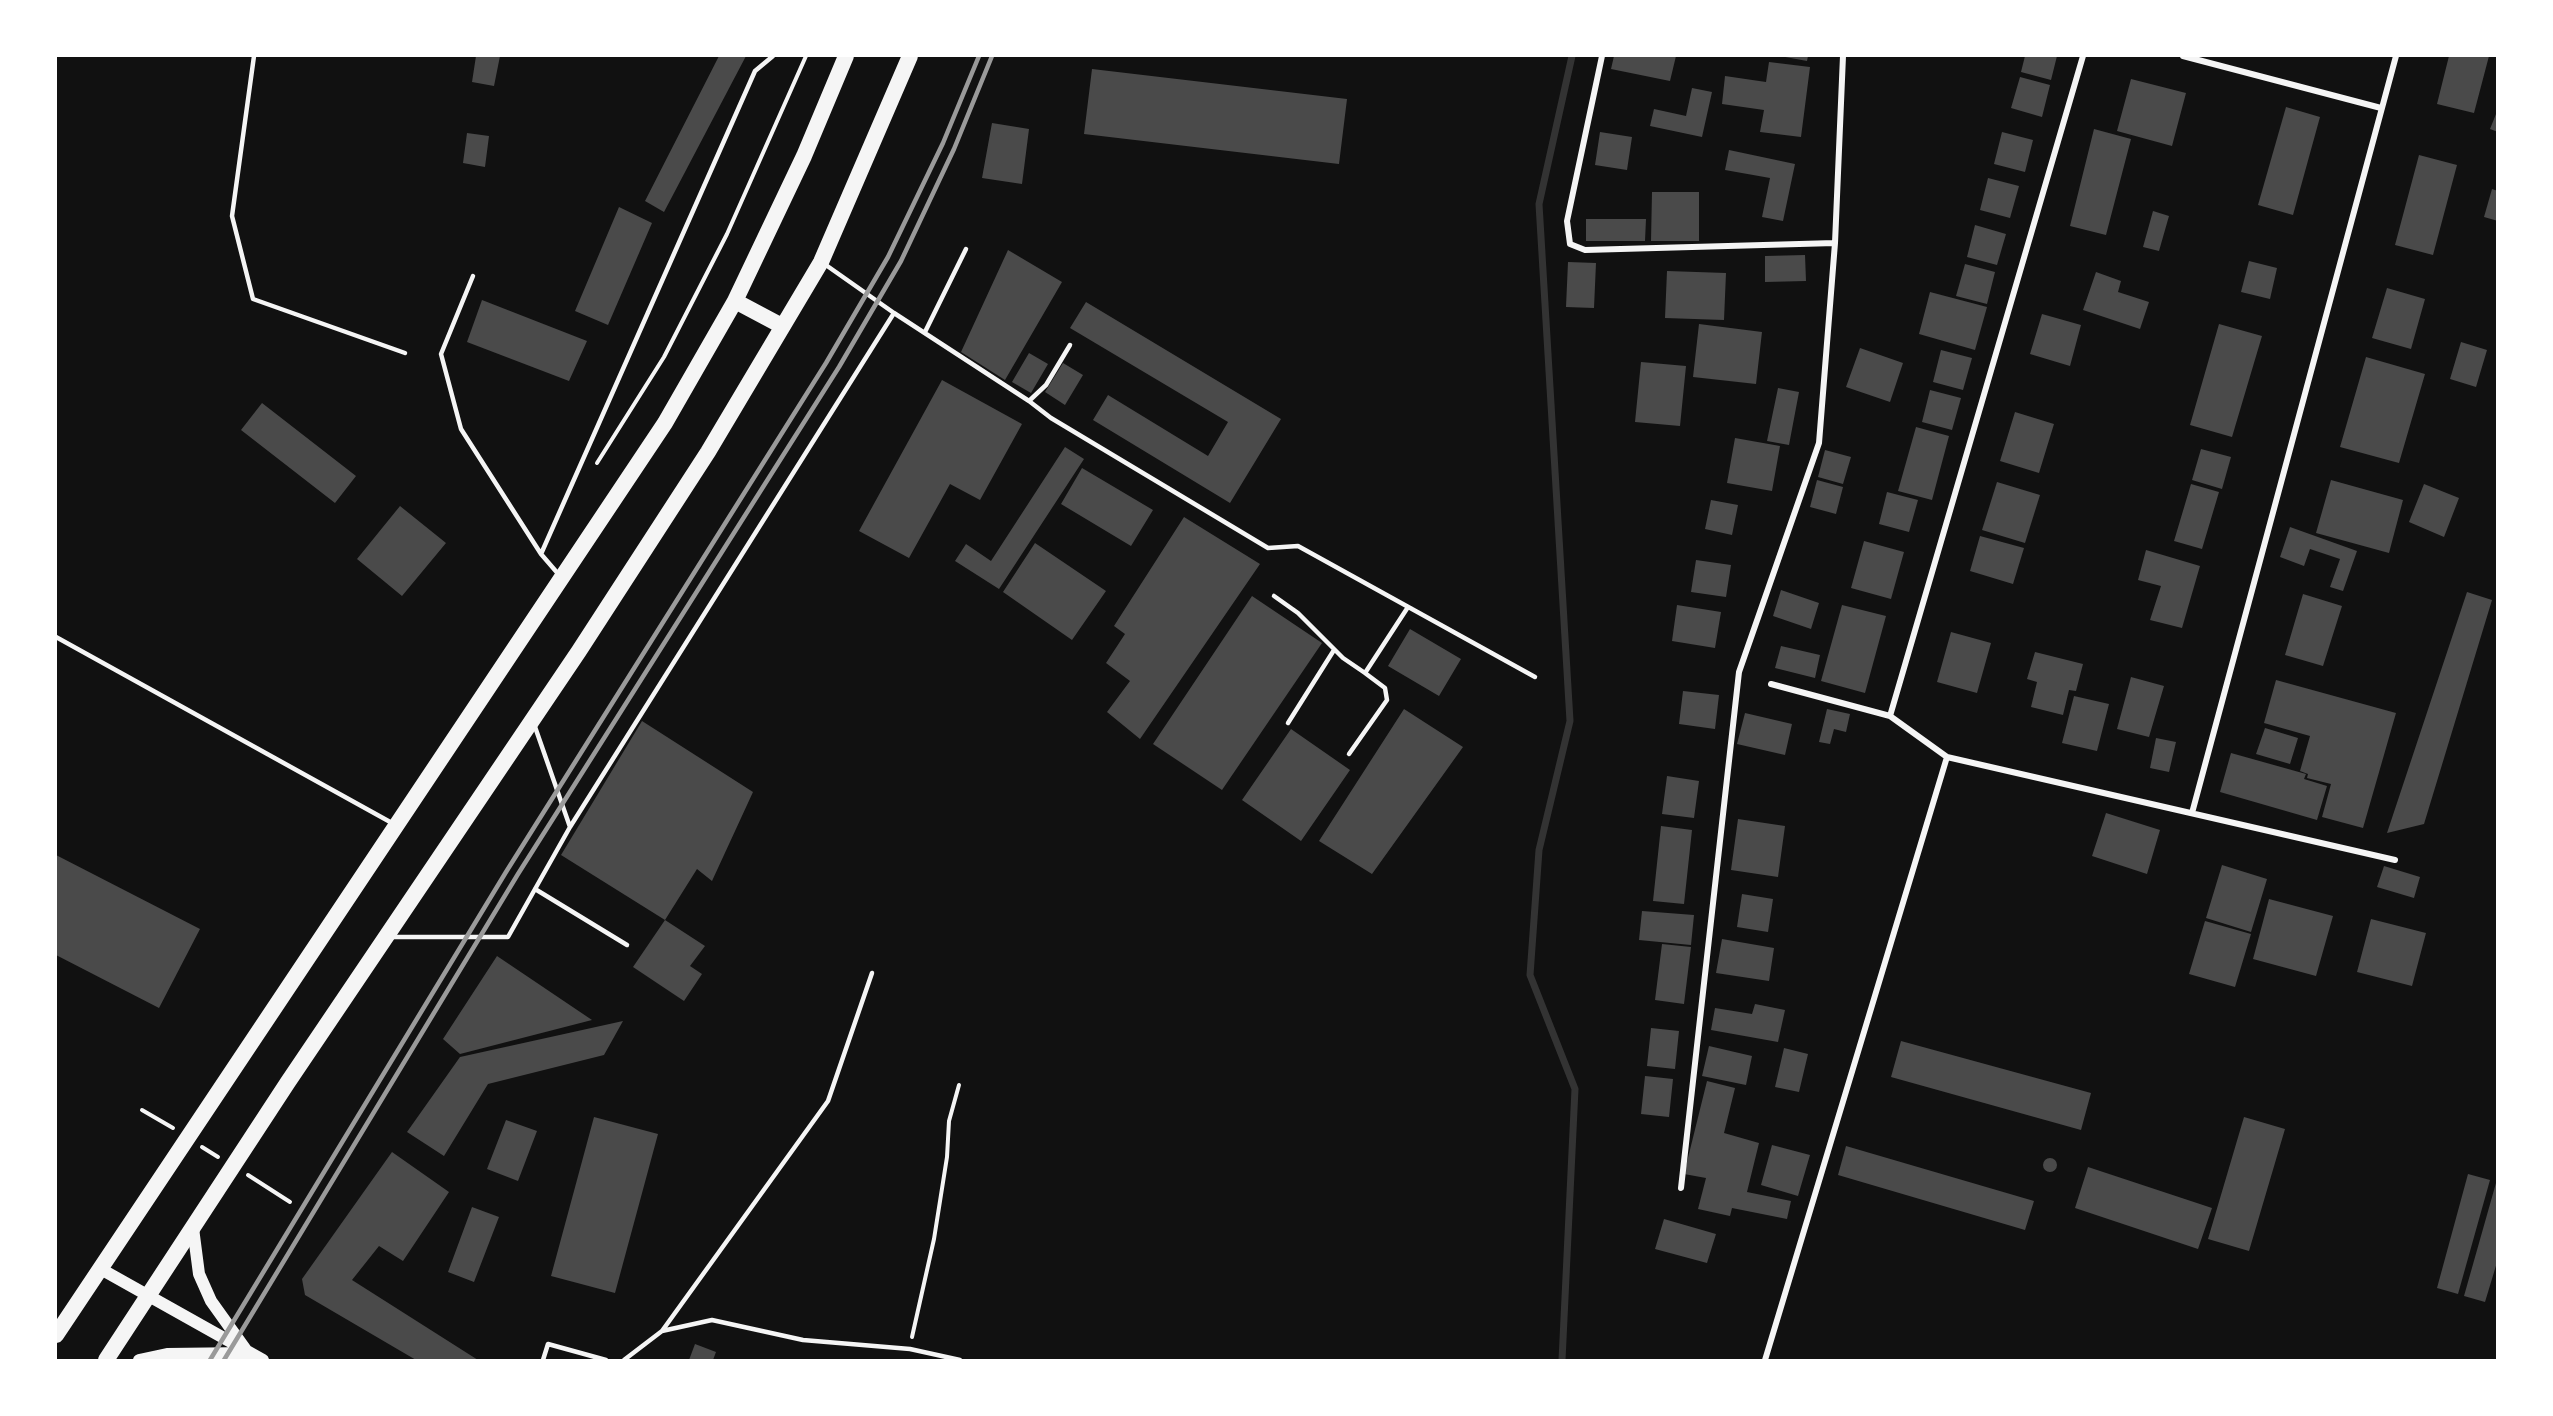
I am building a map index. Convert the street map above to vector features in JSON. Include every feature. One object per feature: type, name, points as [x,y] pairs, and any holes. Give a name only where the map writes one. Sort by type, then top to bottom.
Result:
[{"type":"highway","points":[[56,1335],[665,423],[735,301],[804,156],[846,56]]},
{"type":"highway","points":[[106,1360],[385,938],[579,651],[708,452],[822,262],[910,56]]},
{"type":"highway","points":[[735,301],[782,326]]},
{"type":"main road","points":[[193,1228],[199,1274],[211,1301],[249,1353]]},
{"type":"main road","points":[[99,1268],[263,1360]]},
{"type":"main road","points":[[139,1360],[167,1354],[249,1353]]},
{"type":"street","points":[[1602,56],[1567,221],[1570,244],[1585,250],[1835,243]]},
{"type":"street","points":[[1681,1188],[1739,672],[1819,443],[1835,243],[1843,56]]},
{"type":"street","points":[[1890,716],[2083,56]]},
{"type":"street","points":[[2183,56],[2381,108]]},
{"type":"street","points":[[2192,813],[2396,56]]},
{"type":"street","points":[[1771,684],[1890,716],[1947,757],[2395,860]]},
{"type":"street","points":[[1766,1360],[1947,757]]},
{"type":"lane","points":[[254,56],[232,216],[253,299],[405,353]]},
{"type":"lane","points":[[541,554],[754,71],[773,56]]},
{"type":"lane","points":[[925,332],[966,249]]},
{"type":"lane","points":[[822,262],[1051,418],[1268,548],[1298,546],[1535,678]]},
{"type":"lane","points":[[473,276],[441,354],[461,429],[541,554],[562,578]]},
{"type":"lane","points":[[385,938],[508,937],[570,827],[894,313]]},
{"type":"lane","points":[[1029,401],[1046,385],[1070,345]]},
{"type":"lane","points":[[1274,596],[1298,613],[1334,650],[1385,687],[1387,700],[1349,753]]},
{"type":"lane","points":[[1365,673],[1408,607]]},
{"type":"lane","points":[[56,637],[396,826]]},
{"type":"lane","points":[[1288,723],[1334,650]]},
{"type":"lane","points":[[532,719],[570,827]]},
{"type":"lane","points":[[535,889],[627,945]]},
{"type":"lane","points":[[624,1360],[662,1331],[828,1101],[872,973]]},
{"type":"lane","points":[[662,1331],[712,1320],[803,1341],[910,1349],[960,1360]]},
{"type":"lane","points":[[543,1360],[548,1344],[606,1360]]},
{"type":"path","points":[[596,465],[664,357],[732,223],[806,56]]},
{"type":"path","points":[[910,1349],[934,1239],[947,1157],[949,1120],[959,1085]]},
{"type":"path","points":[[142,1110],[159,1120]]},
{"type":"path","points":[[275,1193],[290,1202]]},
{"type":"building","points":[[476,56],[500,56],[494,86],[472,82]]},
{"type":"building","points":[[719,56],[746,56],[664,212],[645,201]]},
{"type":"building","points":[[1614,56],[1676,56],[1670,81],[1611,69]]},
{"type":"building","points":[[1780,56],[1808,56],[1807,61]]},
{"type":"building","points":[[2025,56],[2057,56],[2051,80],[2021,72]]},
{"type":"building","points":[[2449,56],[2489,56],[2474,113],[2437,104]]},
{"type":"building","points":[[1769,62],[1810,67],[1801,137],[1760,132],[1764,110],[1722,104],[1725,76],[1766,82]]},
{"type":"building","points":[[1092,69],[1347,99],[1339,164],[1084,134]]},
{"type":"building","points":[[2020,77],[2050,85],[2042,117],[2011,108]]},
{"type":"building","points":[[2131,79],[2186,93],[2172,146],[2117,131]]},
{"type":"building","points":[[1692,88],[1712,92],[1702,137],[1650,126],[1654,109],[1686,116]]},
{"type":"building","points":[[2286,107],[2320,117],[2293,215],[2258,205]]},
{"type":"building","points":[[2498,109],[2498,132],[2490,129]]},
{"type":"building","points":[[992,123],[1029,129],[1022,184],[982,178]]},
{"type":"building","points":[[2094,129],[2131,139],[2106,235],[2070,226]]},
{"type":"building","points":[[1600,132],[1632,137],[1627,170],[1595,165]]},
{"type":"building","points":[[2002,132],[2033,140],[2025,172],[1994,164]]},
{"type":"building","points":[[467,133],[489,136],[485,167],[463,163]]},
{"type":"building","points":[[1729,150],[1795,164],[1783,221],[1762,217],[1770,178],[1725,170]]},
{"type":"building","points":[[2419,155],[2457,165],[2433,255],[2395,245]]},
{"type":"building","points":[[1988,178],[2019,186],[2010,218],[1980,210]]},
{"type":"building","points":[[2492,189],[2498,191],[2498,221],[2484,217]]},
{"type":"building","points":[[1652,192],[1699,192],[1699,241],[1651,241]]},
{"type":"building","points":[[619,207],[652,223],[608,325],[575,311]]},
{"type":"building","points":[[2153,211],[2169,216],[2159,251],[2143,247]]},
{"type":"building","points":[[1586,219],[1646,219],[1645,241],[1586,241]]},
{"type":"building","points":[[1975,225],[2006,234],[1997,265],[1967,257]]},
{"type":"building","points":[[1008,250],[1062,282],[1005,380],[961,352]]},
{"type":"building","points":[[1805,255],[1806,281],[1765,282],[1765,256]]},
{"type":"building","points":[[2249,261],[2277,268],[2270,299],[2241,292]]},
{"type":"building","points":[[1568,262],[1596,263],[1594,308],[1566,307]]},
{"type":"building","points":[[1965,264],[1995,272],[1987,304],[1956,296]]},
{"type":"building","points":[[1667,271],[1726,273],[1724,320],[1665,318]]},
{"type":"building","points":[[2096,272],[2121,281],[2118,292],[2149,302],[2140,329],[2083,310]]},
{"type":"building","points":[[2387,288],[2425,299],[2411,349],[2372,338]]},
{"type":"building","points":[[1930,292],[1987,307],[1975,350],[1919,334]]},
{"type":"building","points":[[482,300],[587,341],[569,381],[467,342]]},
{"type":"building","points":[[1086,302],[1281,419],[1230,503],[1093,420],[1108,395],[1208,456],[1228,422],[1070,328]]},
{"type":"building","points":[[2042,314],[2081,325],[2070,366],[2030,354]]},
{"type":"building","points":[[1699,324],[1762,332],[1756,384],[1693,377]]},
{"type":"building","points":[[2219,324],[2262,336],[2232,437],[2190,425]]},
{"type":"building","points":[[2461,342],[2487,350],[2476,387],[2450,379]]},
{"type":"building","points":[[1860,348],[1903,363],[1890,402],[1846,387]]},
{"type":"building","points":[[1941,350],[1972,358],[1963,390],[1933,382]]},
{"type":"building","points":[[1029,353],[1048,364],[1031,393],[1012,382]]},
{"type":"building","points":[[2366,357],[2425,374],[2399,463],[2340,447]]},
{"type":"building","points":[[1641,362],[1686,366],[1680,426],[1635,422]]},
{"type":"building","points":[[1063,363],[1083,375],[1065,405],[1045,392]]},
{"type":"building","points":[[942,380],[1022,424],[980,500],[950,484],[909,558],[859,531]]},
{"type":"building","points":[[1778,388],[1799,392],[1789,445],[1767,441]]},
{"type":"building","points":[[1930,390],[1961,398],[1952,430],[1922,422]]},
{"type":"building","points":[[262,403],[356,476],[335,503],[241,430]]},
{"type":"building","points":[[2015,412],[2054,424],[2039,473],[2000,461]]},
{"type":"building","points":[[1916,427],[1949,436],[1932,500],[1898,491]]},
{"type":"building","points":[[1735,438],[1780,446],[1772,491],[1727,483]]},
{"type":"building","points":[[1065,447],[1084,459],[999,589],[955,561],[966,544],[991,561]]},
{"type":"building","points":[[2201,449],[2231,457],[2222,489],[2192,480]]},
{"type":"building","points":[[1825,450],[1851,457],[1843,484],[1818,477]]},
{"type":"building","points":[[1082,468],[1153,510],[1131,546],[1061,504]]},
{"type":"building","points":[[1817,480],[1843,487],[1836,514],[1810,507]]},
{"type":"building","points":[[2331,480],[2403,500],[2389,553],[2316,533]]},
{"type":"building","points":[[1997,482],[2040,495],[2025,543],[1982,530]]},
{"type":"building","points":[[2191,484],[2219,492],[2202,549],[2174,541]]},
{"type":"building","points":[[2424,484],[2459,498],[2444,537],[2409,522]]},
{"type":"building","points":[[1887,492],[1918,500],[1909,532],[1879,524]]},
{"type":"building","points":[[1711,500],[1738,505],[1732,535],[1705,529]]},
{"type":"building","points":[[400,506],[446,543],[402,596],[357,559]]},
{"type":"building","points":[[1184,517],[1260,564],[1140,739],[1107,712],[1130,681],[1106,663],[1125,634],[1114,626]]},
{"type":"building","points":[[2290,527],[2357,551],[2343,591],[2330,587],[2340,559],[2310,549],[2304,566],[2280,557]]},
{"type":"building","points":[[1980,536],[2024,548],[2013,584],[1970,571]]},
{"type":"building","points":[[1864,541],[1904,552],[1891,599],[1851,588]]},
{"type":"building","points":[[1035,543],[1106,591],[1072,640],[1003,592]]},
{"type":"building","points":[[2146,550],[2200,566],[2182,628],[2150,620],[2161,586],[2138,580]]},
{"type":"building","points":[[1696,560],[1731,565],[1726,597],[1691,592]]},
{"type":"building","points":[[1781,590],[1819,603],[1811,629],[1773,616]]},
{"type":"building","points":[[2467,592],[2492,600],[2424,824],[2387,833]]},
{"type":"building","points":[[2303,594],[2342,606],[2323,666],[2285,655]]},
{"type":"building","points":[[1252,596],[1322,643],[1222,790],[1153,744]]},
{"type":"building","points":[[1677,605],[1721,612],[1715,648],[1672,641]]},
{"type":"building","points":[[1842,605],[1886,616],[1865,693],[1821,681]]},
{"type":"building","points":[[1410,629],[1461,659],[1439,696],[1388,666]]},
{"type":"building","points":[[1951,632],[1991,643],[1977,693],[1937,682]]},
{"type":"building","points":[[1781,646],[1820,655],[1815,678],[1775,668]]},
{"type":"building","points":[[2035,652],[2083,664],[2076,691],[2069,690],[2063,715],[2031,707],[2037,682],[2027,679]]},
{"type":"building","points":[[2131,677],[2164,686],[2149,737],[2117,729]]},
{"type":"building","points":[[2276,680],[2396,713],[2363,828],[2322,817],[2331,784],[2307,778],[2308,774],[2300,771],[2310,736],[2264,723]]},
{"type":"building","points":[[1683,691],[1719,695],[1715,729],[1679,724]]},
{"type":"building","points":[[2074,696],[2109,704],[2097,751],[2062,743]]},
{"type":"building","points":[[1404,709],[1463,747],[1372,874],[1319,841]]},
{"type":"building","points":[[1827,709],[1850,714],[1846,732],[1834,729],[1830,744],[1819,742]]},
{"type":"building","points":[[1745,713],[1792,724],[1785,755],[1737,744]]},
{"type":"building","points":[[642,721],[753,792],[712,881],[697,869],[665,920],[561,855]]},
{"type":"building","points":[[2265,728],[2298,738],[2290,764],[2256,754]]},
{"type":"building","points":[[1291,729],[1350,770],[1301,841],[1242,800]]},
{"type":"building","points":[[2156,738],[2176,742],[2169,772],[2150,768]]},
{"type":"building","points":[[2231,753],[2306,774],[2304,779],[2327,786],[2317,820],[2220,792]]},
{"type":"building","points":[[1667,776],[1699,781],[1694,818],[1662,814]]},
{"type":"building","points":[[2106,813],[2160,830],[2147,874],[2092,856]]},
{"type":"building","points":[[1738,819],[1785,826],[1778,877],[1731,870]]},
{"type":"building","points":[[1661,826],[1692,830],[1684,904],[1653,901]]},
{"type":"building","points":[[56,855],[200,929],[159,1008],[56,955]]},
{"type":"building","points":[[2222,865],[2267,879],[2251,932],[2206,918]]},
{"type":"building","points":[[2384,866],[2420,877],[2414,898],[2377,887]]},
{"type":"building","points":[[1742,894],[1773,899],[1768,932],[1737,927]]},
{"type":"building","points":[[2269,899],[2333,916],[2316,976],[2253,959]]},
{"type":"building","points":[[1642,911],[1694,915],[1691,945],[1639,940]]},
{"type":"building","points":[[2371,919],[2426,933],[2412,986],[2357,972]]},
{"type":"building","points":[[665,920],[705,946],[690,966],[702,974],[684,1001],[633,967]]},
{"type":"building","points":[[2205,921],[2251,934],[2235,987],[2189,974]]},
{"type":"building","points":[[1722,939],[1774,948],[1769,981],[1716,973]]},
{"type":"building","points":[[1662,944],[1691,947],[1684,1004],[1655,1000]]},
{"type":"building","points":[[497,956],[592,1020],[460,1054],[443,1039]]},
{"type":"building","points":[[1755,1004],[1785,1010],[1778,1042],[1711,1030],[1715,1008],[1752,1014]]},
{"type":"building","points":[[623,1021],[604,1055],[488,1084],[444,1156],[407,1132],[460,1057]]},
{"type":"building","points":[[1651,1028],[1679,1031],[1675,1069],[1647,1066]]},
{"type":"building","points":[[1901,1041],[2091,1093],[2081,1130],[1891,1077]]},
{"type":"building","points":[[1709,1046],[1752,1056],[1746,1085],[1702,1076]]},
{"type":"building","points":[[1784,1048],[1808,1054],[1799,1092],[1775,1087]]},
{"type":"building","points":[[1645,1076],[1673,1079],[1669,1117],[1641,1114]]},
{"type":"building","points":[[1707,1081],[1735,1088],[1724,1133],[1759,1143],[1747,1192],[1791,1201],[1787,1219],[1732,1208],[1730,1216],[1698,1209],[1706,1178],[1684,1174]]},
{"type":"building","points":[[594,1117],[658,1134],[615,1293],[551,1276]]},
{"type":"building","points":[[2244,1117],[2285,1129],[2249,1251],[2208,1239]]},
{"type":"building","points":[[506,1120],[537,1131],[518,1181],[487,1169]]},
{"type":"building","points":[[1772,1145],[1810,1155],[1798,1196],[1761,1185]]},
{"type":"building","points":[[1846,1146],[2034,1201],[2025,1230],[1838,1175]]},
{"type":"building","points":[[392,1152],[449,1192],[403,1261],[379,1246],[352,1280],[478,1360],[416,1360],[305,1295],[302,1279]]},
{"type":"building","points":[[2050,1158],[2055,1160],[2057,1165],[2055,1170],[2050,1172],[2045,1170],[2043,1165],[2045,1160]]},
{"type":"building","points":[[2088,1167],[2212,1208],[2198,1249],[2075,1208]]},
{"type":"building","points":[[2468,1174],[2490,1180],[2458,1294],[2437,1288]]},
{"type":"building","points":[[2496,1183],[2498,1183],[2498,1259],[2485,1302],[2464,1296]]},
{"type":"building","points":[[472,1207],[499,1217],[474,1282],[448,1272]]},
{"type":"building","points":[[1664,1219],[1716,1234],[1707,1263],[1655,1249]]},
{"type":"building","points":[[695,1344],[716,1352],[713,1360],[689,1360]]},
{"type":"waterway","points":[[1562,1360],[1575,1089],[1530,975],[1539,850],[1570,721],[1539,204],[1572,56]]},
{"type":"railway","points":[[210,1360],[506,872],[826,363],[888,257],[943,143],[979,56]]},
{"type":"railway","points":[[224,1360],[518,874],[839,367],[901,261],[954,149],[992,56]]}]
